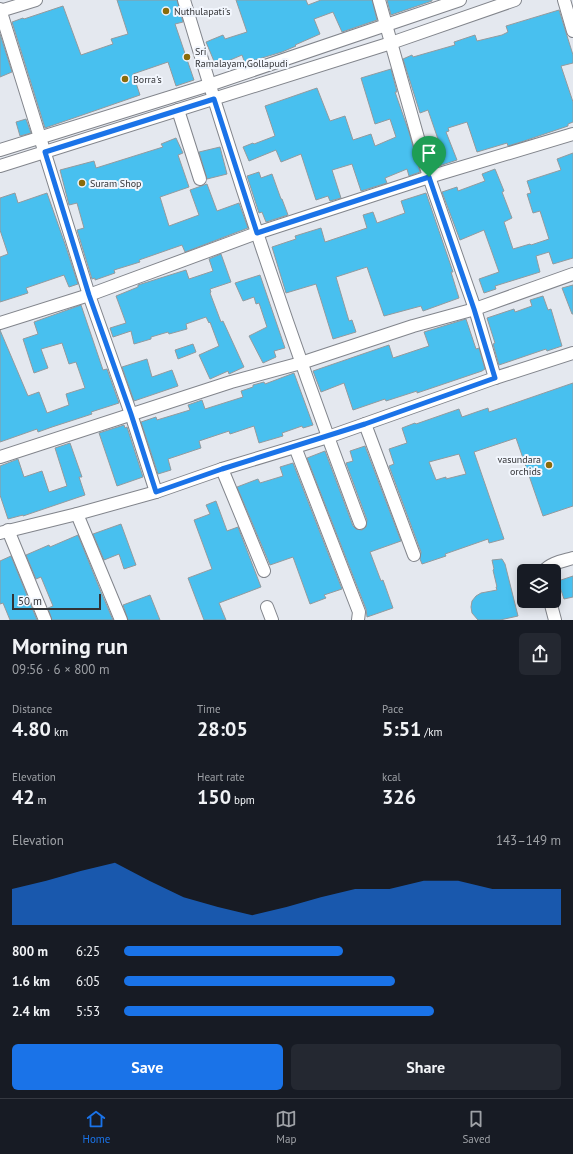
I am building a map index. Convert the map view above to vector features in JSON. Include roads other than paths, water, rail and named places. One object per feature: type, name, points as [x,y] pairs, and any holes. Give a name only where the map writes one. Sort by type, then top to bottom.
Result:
[{"type":"street","points":[[36,0],[0,11],[89,295],[131,414],[156,492]]},
{"type":"street","points":[[184,0],[209,85],[257,233],[301,362],[360,523]]},
{"type":"street","points":[[379,0],[429,177],[474,309],[495,378]]},
{"type":"street","points":[[0,150],[209,85],[460,0]]},
{"type":"street","points":[[0,166],[391,43],[515,0]]},
{"type":"street","points":[[564,0],[573,31]]},
{"type":"street","points":[[178,110],[200,179]]},
{"type":"street","points":[[0,323],[89,295],[257,233],[429,177],[573,134]]},
{"type":"street","points":[[0,457],[231,382],[301,362],[413,326],[474,309],[573,274]]},
{"type":"street","points":[[45,620],[4,532],[156,492],[222,469],[328,437],[495,378],[573,353]]},
{"type":"street","points":[[365,424],[414,555]]},
{"type":"street","points":[[295,447],[359,612],[358,620]]},
{"type":"street","points":[[222,469],[264,571]]},
{"type":"street","points":[[76,514],[121,620]]},
{"type":"street","points":[[554,564],[573,558]]},
{"type":"street","points":[[267,607],[272,620]]},
{"type":"street","points":[[552,608],[555,620]]},
{"type":"place","name":"Nuthulapati's","points":[[166,11]]},
{"type":"place","name":"Sri Ramalayam,Gollapudi","points":[[187,57]]},
{"type":"place","name":"Borra's","points":[[125,79]]},
{"type":"place","name":"Suram Shop","points":[[82,183]]},
{"type":"place","name":"vasundara orchids","points":[[549,465]]}]
